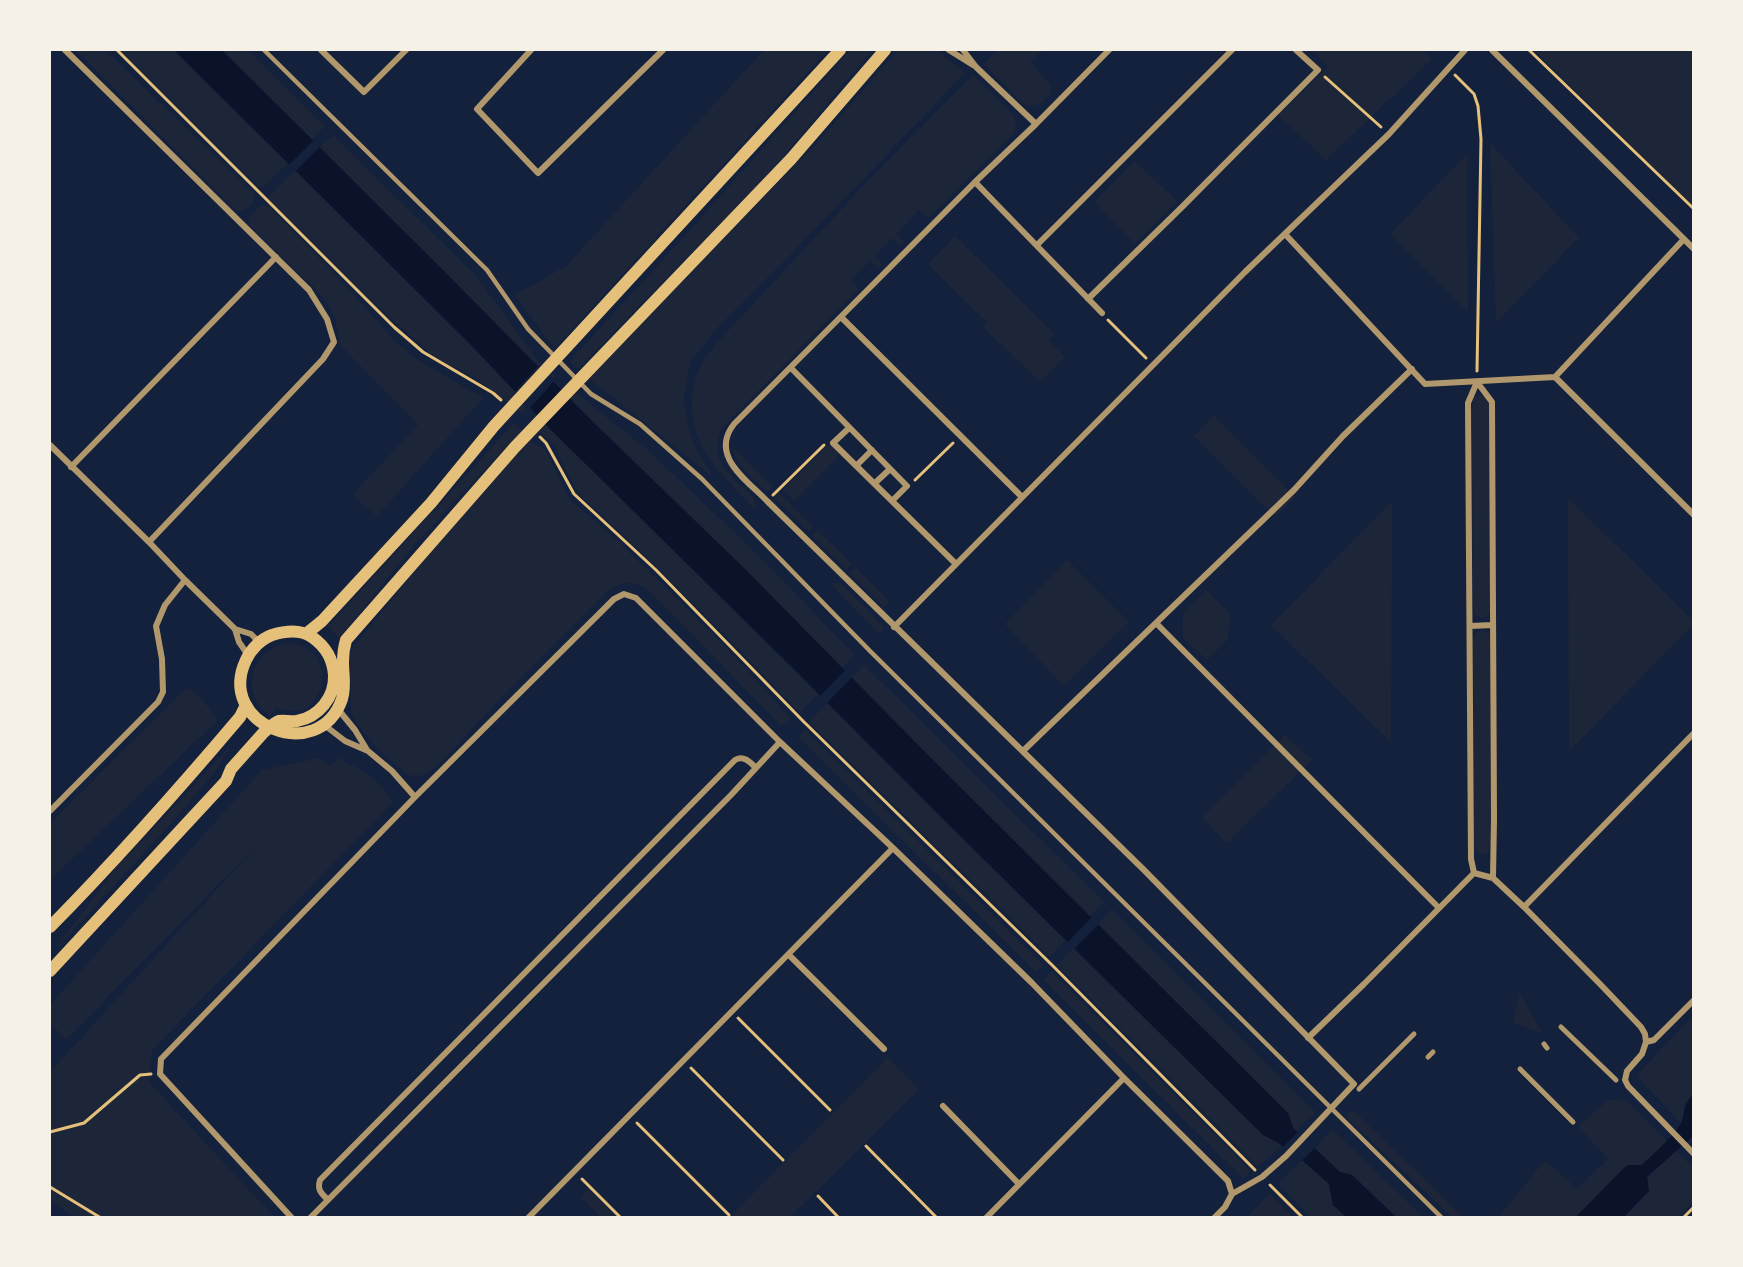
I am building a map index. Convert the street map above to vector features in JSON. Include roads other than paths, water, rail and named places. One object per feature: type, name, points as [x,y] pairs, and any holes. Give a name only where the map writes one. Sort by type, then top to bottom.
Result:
[{"type":"main road","points":[[306,634],[322,621],[431,503],[494,426],[840,50]]},
{"type":"main road","points":[[50,971],[226,781],[231,769],[273,729],[280,721],[289,722],[308,718],[316,713],[328,698],[334,680],[332,662],[321,645],[306,634],[282,632],[270,636],[260,642],[248,655],[243,665],[240,685],[246,705],[254,716],[264,725],[273,729],[288,734],[300,734],[323,724],[337,708],[342,698],[345,687],[346,640],[515,447],[791,159],[885,50]]},
{"type":"main road","points":[[328,698],[337,708]]},
{"type":"main road","points":[[50,927],[188,778],[240,717],[246,705]]},
{"type":"street","points":[[65,50],[309,290],[327,319],[334,342],[324,359],[149,542]]},
{"type":"street","points":[[321,50],[364,92],[406,50]]},
{"type":"street","points":[[531,50],[477,109],[538,173],[663,50]]},
{"type":"street","points":[[949,50],[976,67]]},
{"type":"street","points":[[963,50],[976,67],[1036,124]]},
{"type":"street","points":[[1109,50],[734,424],[725,442],[726,453],[731,464],[767,501],[1145,871],[1356,1087]]},
{"type":"street","points":[[1037,246],[1232,50]]},
{"type":"street","points":[[1089,299],[1318,70],[1296,50]]},
{"type":"street","points":[[894,627],[1245,272],[1389,134],[1465,50]]},
{"type":"street","points":[[1492,50],[1694,249]]},
{"type":"street","points":[[975,182],[1102,313]]},
{"type":"street","points":[[1285,234],[1425,384],[1555,377],[1684,239]]},
{"type":"street","points":[[71,467],[276,257]]},
{"type":"street","points":[[840,317],[1022,497]]},
{"type":"street","points":[[791,368],[907,486],[893,500]]},
{"type":"street","points":[[1023,751],[1294,490],[1343,436],[1412,369]]},
{"type":"street","points":[[1555,377],[1694,515]]},
{"type":"street","points":[[1477,382],[1492,402],[1493,878]]},
{"type":"street","points":[[1474,873],[1471,859],[1468,403],[1477,382]]},
{"type":"street","points":[[849,428],[833,443],[956,564]]},
{"type":"street","points":[[50,445],[235,629],[251,634],[260,642]]},
{"type":"street","points":[[856,466],[872,450]]},
{"type":"street","points":[[875,483],[890,469]]},
{"type":"street","points":[[50,811],[158,702],[163,692],[162,659],[156,626],[165,605],[185,580]]},
{"type":"street","points":[[292,1218],[160,1074],[161,1059],[415,797],[614,599],[624,594],[636,598],[780,742],[1032,983],[1228,1181],[1232,1194]]},
{"type":"street","points":[[1156,623],[1439,908]]},
{"type":"street","points":[[1470,626],[1493,625]]},
{"type":"street","points":[[235,629],[239,642],[248,655]]},
{"type":"street","points":[[337,708],[368,751]]},
{"type":"street","points":[[323,724],[345,741],[368,751],[392,771],[415,797]]},
{"type":"street","points":[[1524,907],[1694,733]]},
{"type":"street","points":[[310,1218],[717,809],[780,742]]},
{"type":"street","points":[[328,1200],[320,1192],[318,1186],[320,1180],[710,786],[739,758],[745,758],[756,768]]},
{"type":"street","points":[[528,1218],[893,848]]},
{"type":"street","points":[[1308,1038],[1474,873]]},
{"type":"street","points":[[1474,873],[1493,878],[1641,1027],[1646,1042],[1642,1054],[1627,1071],[1625,1080],[1628,1086],[1691,1152]]},
{"type":"street","points":[[789,955],[884,1049]]},
{"type":"street","points":[[1646,1042],[1654,1040],[1694,1000]]},
{"type":"street","points":[[1561,1027],[1616,1080]]},
{"type":"street","points":[[1214,1218],[1225,1207],[1232,1194],[1262,1177],[1286,1156],[1332,1107],[1414,1034]]},
{"type":"street","points":[[1428,1057],[1433,1052]]},
{"type":"street","points":[[1520,1069],[1573,1122]]},
{"type":"street","points":[[986,1218],[1124,1078]]},
{"type":"street","points":[[943,1106],[1019,1184]]},
{"type":"lane","points":[[264,50],[487,270],[528,329],[591,393],[640,424],[702,479],[917,698],[1442,1218]]}]
